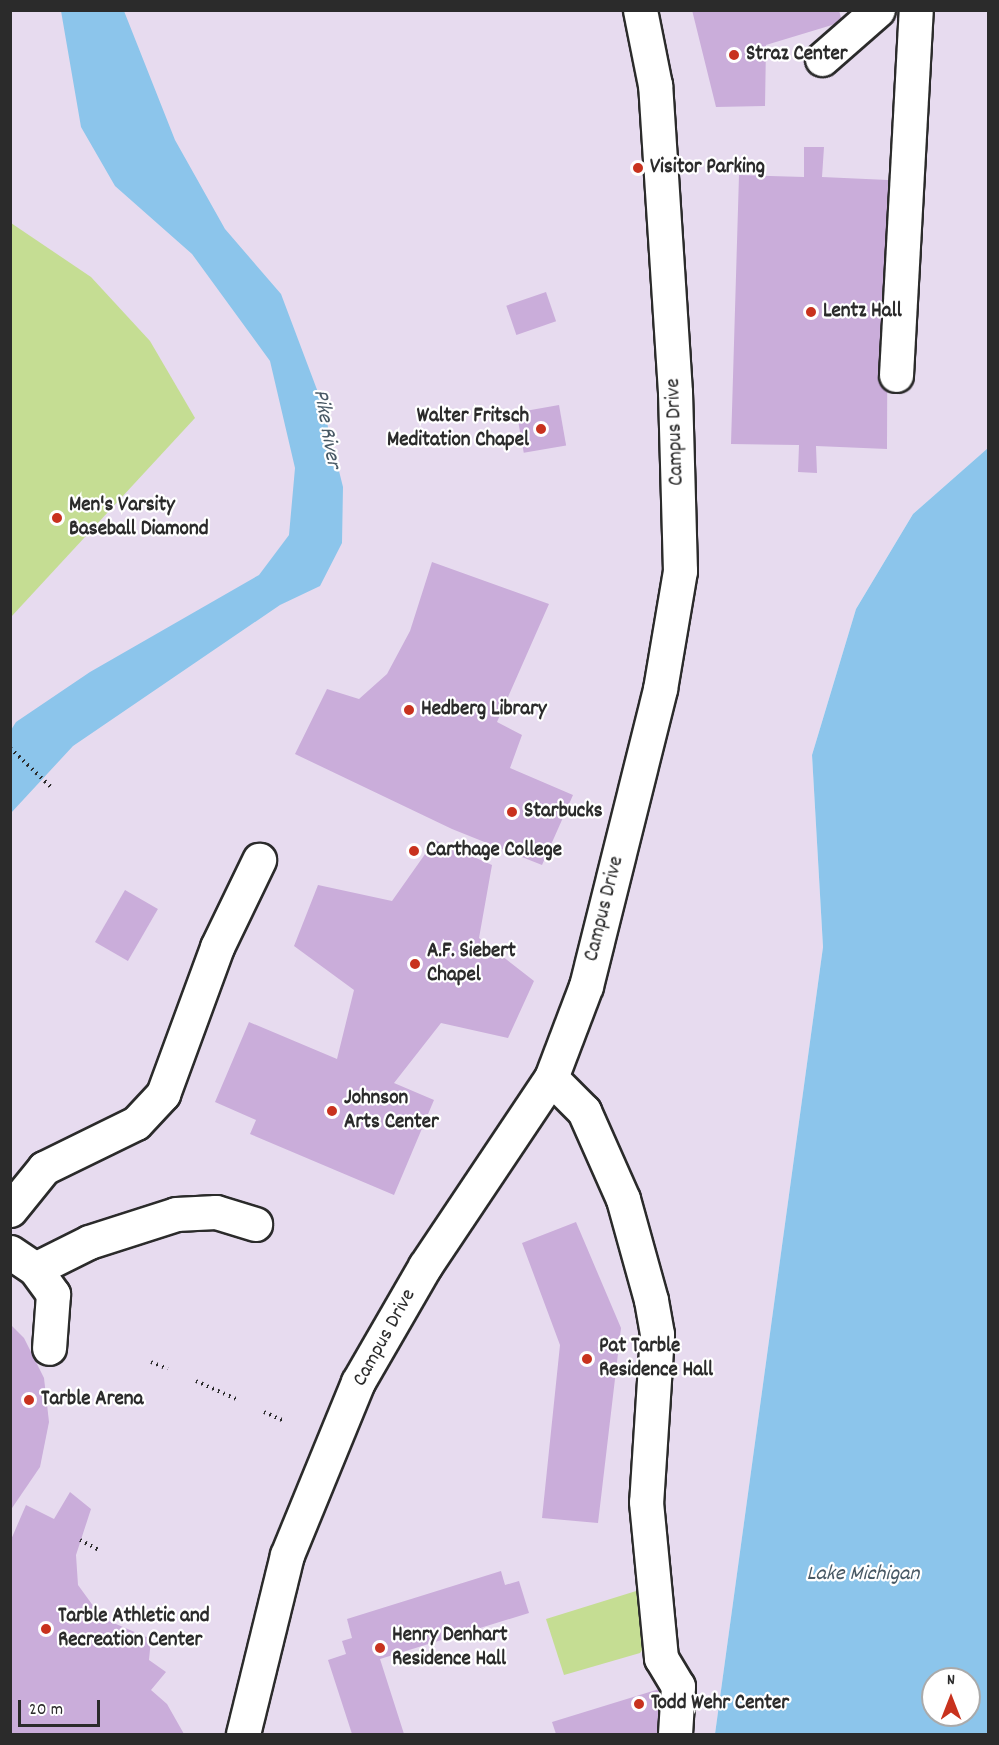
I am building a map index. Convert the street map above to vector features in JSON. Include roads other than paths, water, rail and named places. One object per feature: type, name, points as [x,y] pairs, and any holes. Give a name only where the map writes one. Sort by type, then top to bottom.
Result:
[{"type":"street","name":"Campus Drive","points":[[243,1734],[287,1555],[358,1382],[426,1266],[551,1078],[586,986],[636,792],[680,571],[675,392],[655,85],[640,10]]},
{"type":"street","points":[[822,59],[878,10]]},
{"type":"street","points":[[896,375],[916,10]]},
{"type":"street","points":[[10,1210],[44,1168],[136,1123],[163,1094],[218,946],[259,860]]},
{"type":"street","points":[[551,1078],[584,1111],[623,1199],[651,1300],[657,1334],[646,1502],[661,1658],[678,1686],[675,1734]]},
{"type":"street","points":[[50,1348],[53,1294],[23,1261],[176,1214],[216,1212],[255,1224]]},
{"type":"water","name":"Pike River","points":[[61,11],[124,11],[175,140],[225,229],[281,294],[322,403],[343,487],[342,543],[320,586],[280,605],[73,746],[11,813],[11,730],[16,722],[90,672],[259,575],[289,535],[295,468],[270,361],[192,254],[115,186],[81,127]]},
{"type":"water","name":"Lake Michigan","points":[[988,448],[988,1734],[715,1734],[823,947],[812,755],[856,609],[913,514]]},
{"type":"place","name":"Straz Center","points":[[734,55]]},
{"type":"place","name":"Visitor Parking","points":[[638,168]]},
{"type":"place","name":"Lentz Hall","points":[[811,312]]},
{"type":"place","name":"Walter Fritsch Meditation Chapel","points":[[541,429]]},
{"type":"place","name":"Men's Varsity Baseball Diamond","points":[[57,518]]},
{"type":"place","name":"Hedberg Library","points":[[409,710]]},
{"type":"place","name":"Starbucks","points":[[512,812]]},
{"type":"place","name":"Carthage College","points":[[414,851]]},
{"type":"place","name":"A.F. Siebert Chapel","points":[[415,964]]},
{"type":"place","name":"Johnson Arts Center","points":[[332,1111]]},
{"type":"place","name":"Pat Tarble Residence Hall","points":[[587,1359]]},
{"type":"place","name":"Tarble Arena","points":[[29,1400]]},
{"type":"place","name":"Tarble Athletic and Recreation Center","points":[[46,1629]]},
{"type":"place","name":"Henry Denhart Residence Hall","points":[[380,1648]]},
{"type":"place","name":"Todd Wehr Center","points":[[639,1704]]}]
